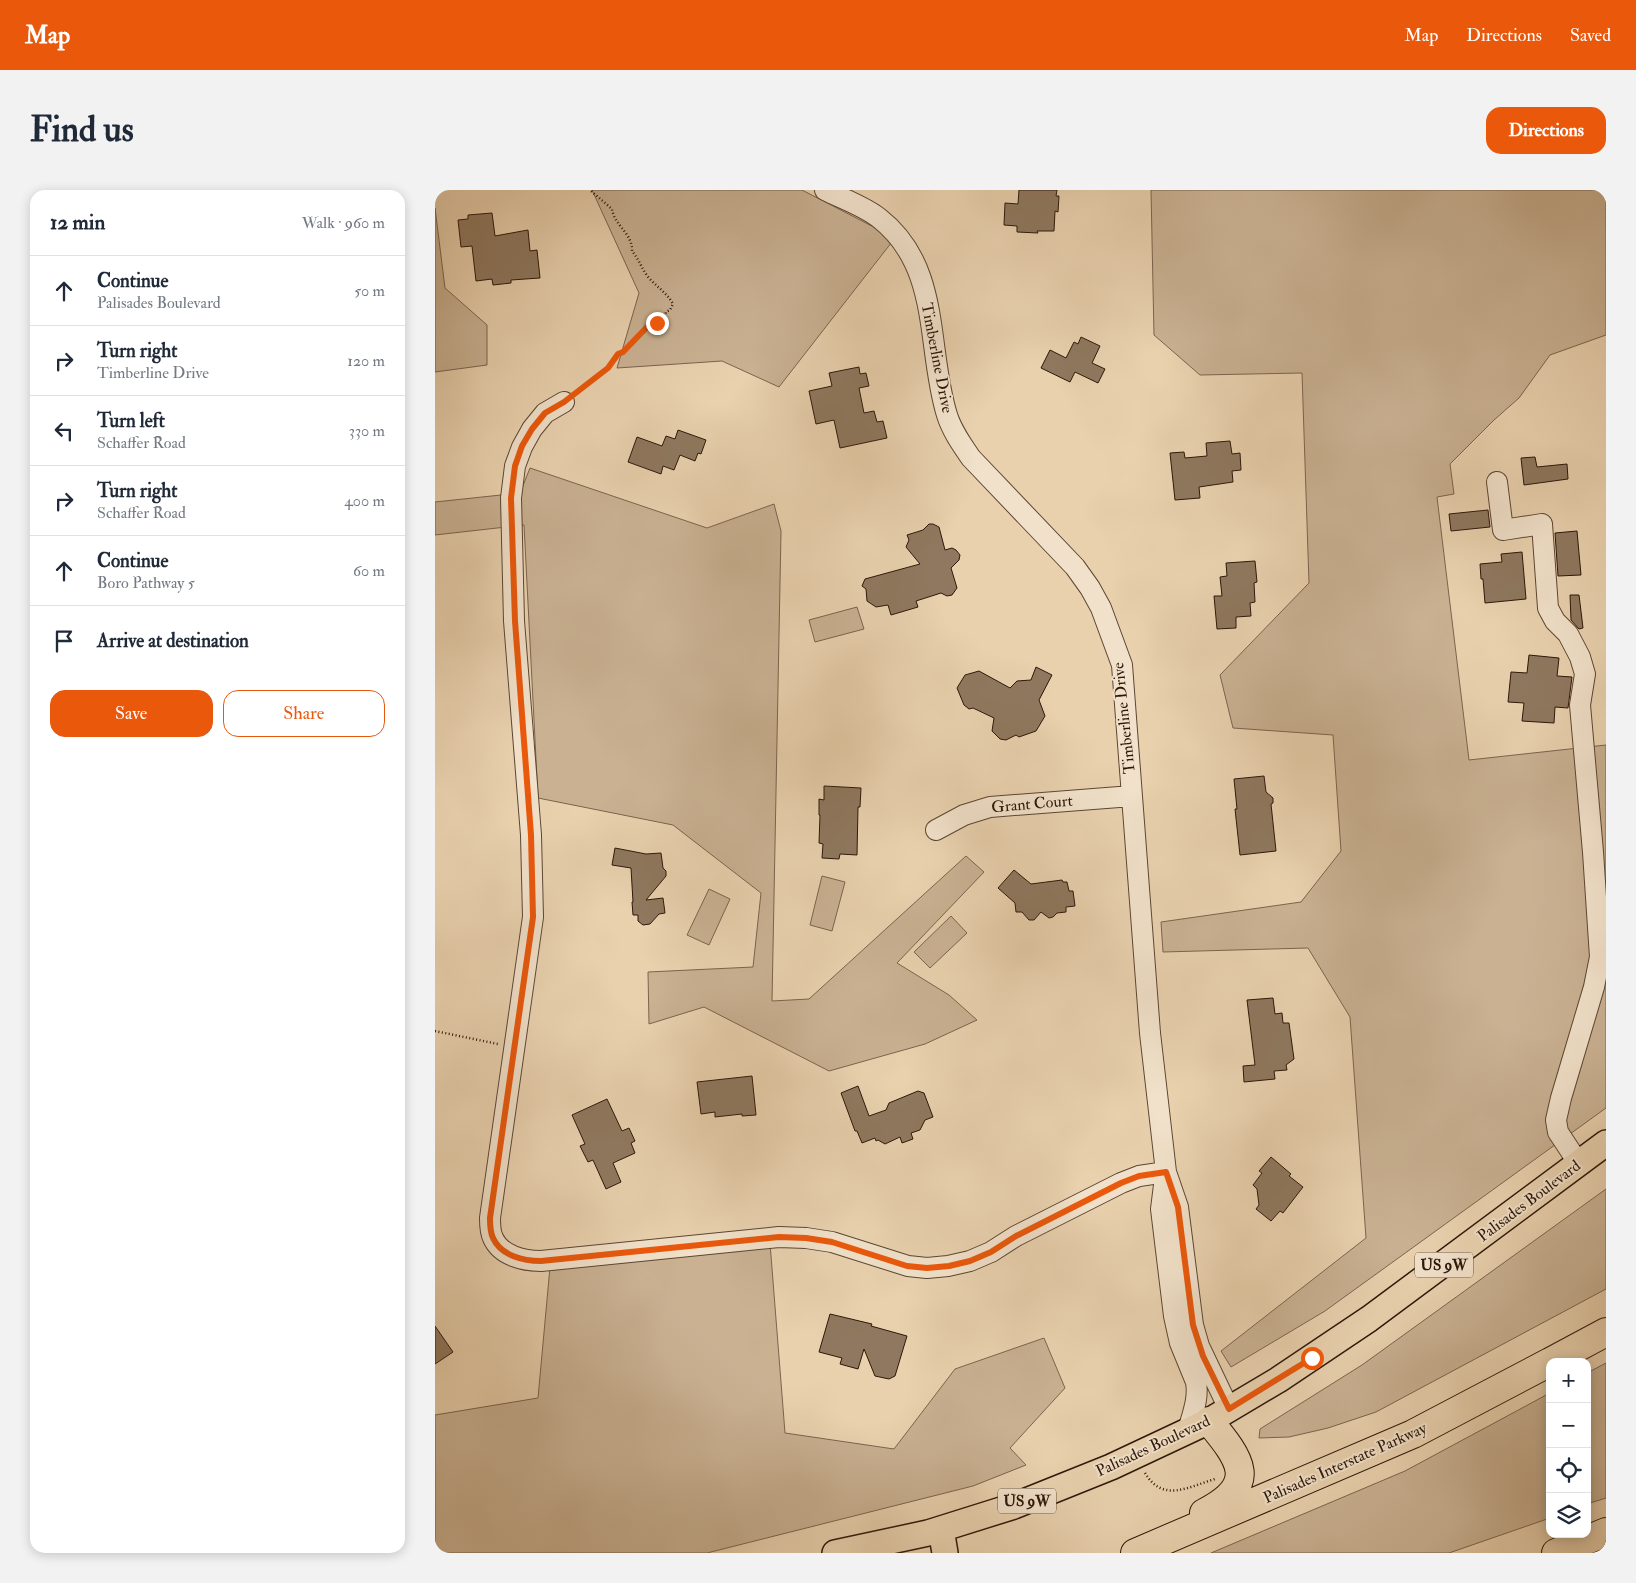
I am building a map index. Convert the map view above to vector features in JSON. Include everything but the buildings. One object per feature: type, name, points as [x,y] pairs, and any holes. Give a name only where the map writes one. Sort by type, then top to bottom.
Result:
[{"type":"highway","name":"Palisades Interstate Parkway","points":[[1557,1358],[1606,1332]]},
{"type":"highway","name":"Palisades Interstate Parkway","points":[[1135,1553],[1413,1434],[1546,1364]]},
{"type":"highway","points":[[1125,1553],[1223,1502],[1235,1489],[1240,1472],[1238,1461],[1233,1450],[1209,1420]]},
{"type":"highway","points":[[1560,1552],[1606,1532]]},
{"type":"main road","name":"Palisades Boulevard","points":[[835,1553],[941,1529],[1040,1496],[1136,1456],[1209,1420],[1298,1367],[1369,1320],[1606,1143]]},
{"type":"main road","points":[[941,1529],[945,1553]]},
{"type":"street","name":"Timberline Drive","points":[[825,190],[879,218],[896,233],[908,249],[923,283],[934,337],[942,397],[947,417],[957,439],[971,458],[1075,567],[1101,608],[1121,665],[1151,1033],[1166,1172],[1161,1209],[1172,1226],[1193,1325],[1201,1351],[1209,1420]]},
{"type":"street","points":[[564,402],[545,413],[532,429],[522,446],[515,466],[511,498],[515,621],[531,835],[533,917],[490,1218],[493,1239],[502,1249],[514,1257],[528,1261],[779,1237],[806,1238],[832,1242],[907,1266],[927,1268],[949,1266],[970,1261],[991,1252],[1016,1236],[1121,1183],[1139,1176],[1166,1172]]},
{"type":"street","points":[[1497,482],[1503,530],[1542,524],[1548,608],[1555,621],[1568,634],[1580,657],[1585,674],[1580,706],[1593,852],[1599,957],[1595,982],[1556,1120],[1558,1132],[1579,1164]]},
{"type":"street","name":"Grant Court","points":[[936,830],[964,815],[990,807],[1132,796]]},
{"type":"street","name":"Timberline Drive","points":[[1172,1226],[1174,1316],[1180,1343],[1196,1382],[1196,1403],[1209,1420]]},
{"type":"path","points":[[564,402],[608,368],[618,354],[623,352],[647,327],[665,318],[666,312],[670,310],[673,304],[668,294],[650,279],[644,271],[637,256],[632,252],[632,247],[625,232],[613,216],[612,208],[590,190]]},
{"type":"path","points":[[435,1031],[515,1048]]},
{"type":"path","points":[[1136,1456],[1148,1477],[1159,1488],[1166,1491],[1181,1489],[1240,1472]]},
{"type":"shaded area","points":[[592,190],[802,190],[895,238],[779,387],[722,361],[617,368],[639,293]]},
{"type":"shaded area","points":[[1151,190],[1606,190],[1606,335],[1550,355],[1519,398],[1450,464],[1454,494],[1437,497],[1469,760],[1606,745],[1606,1108],[1325,1311],[1231,1367],[1221,1351],[1366,1238],[1350,1017],[1308,948],[1163,952],[1161,922],[1301,902],[1341,851],[1333,735],[1233,728],[1220,675],[1309,583],[1302,373],[1200,375],[1154,335]]},
{"type":"shaded area","points":[[435,208],[445,288],[487,325],[487,365],[435,372]]},
{"type":"shaded area","points":[[530,468],[707,528],[774,504],[781,531],[772,1001],[809,999],[966,856],[984,872],[897,963],[949,995],[977,1020],[925,1044],[829,1071],[704,1007],[649,1024],[648,972],[753,967],[761,893],[673,825],[538,798],[524,525],[435,535],[435,502],[520,493]]},
{"type":"shaded area","points":[[857,607],[864,629],[815,642],[809,620]]},
{"type":"shaded area","points":[[822,876],[845,882],[832,931],[810,925]]},
{"type":"shaded area","points":[[709,889],[730,899],[709,945],[687,935]]},
{"type":"shaded area","points":[[951,916],[967,933],[930,968],[914,952]]},
{"type":"shaded area","points":[[1606,1189],[1606,1289],[1376,1412],[1328,1428],[1289,1437],[1259,1438],[1260,1429],[1362,1365]]},
{"type":"shaded area","points":[[770,1243],[785,1433],[894,1449],[955,1369],[1044,1338],[1065,1388],[1010,1448],[1026,1465],[973,1486],[707,1553],[435,1553],[435,1415],[538,1398],[550,1267]]},
{"type":"shaded area","points":[[1606,1363],[1606,1498],[1591,1503],[1591,1403],[1591,1371]]},
{"type":"shaded area","points":[[1546,1395],[1546,1519],[1449,1553],[1211,1553],[1405,1471]]},
{"type":"route","points":[[657,323],[647,327],[623,352],[618,354],[608,368],[564,402],[545,413],[532,429],[522,446],[515,466],[511,498],[515,621],[531,835],[533,917],[490,1218],[493,1239],[502,1249],[514,1257],[528,1261],[779,1237],[806,1238],[851,1246],[907,1266],[927,1268],[949,1266],[970,1261],[991,1252],[1016,1236],[1121,1183],[1139,1176],[1166,1172],[1178,1207],[1189,1304],[1195,1335],[1229,1409],[1312,1358]]}]
